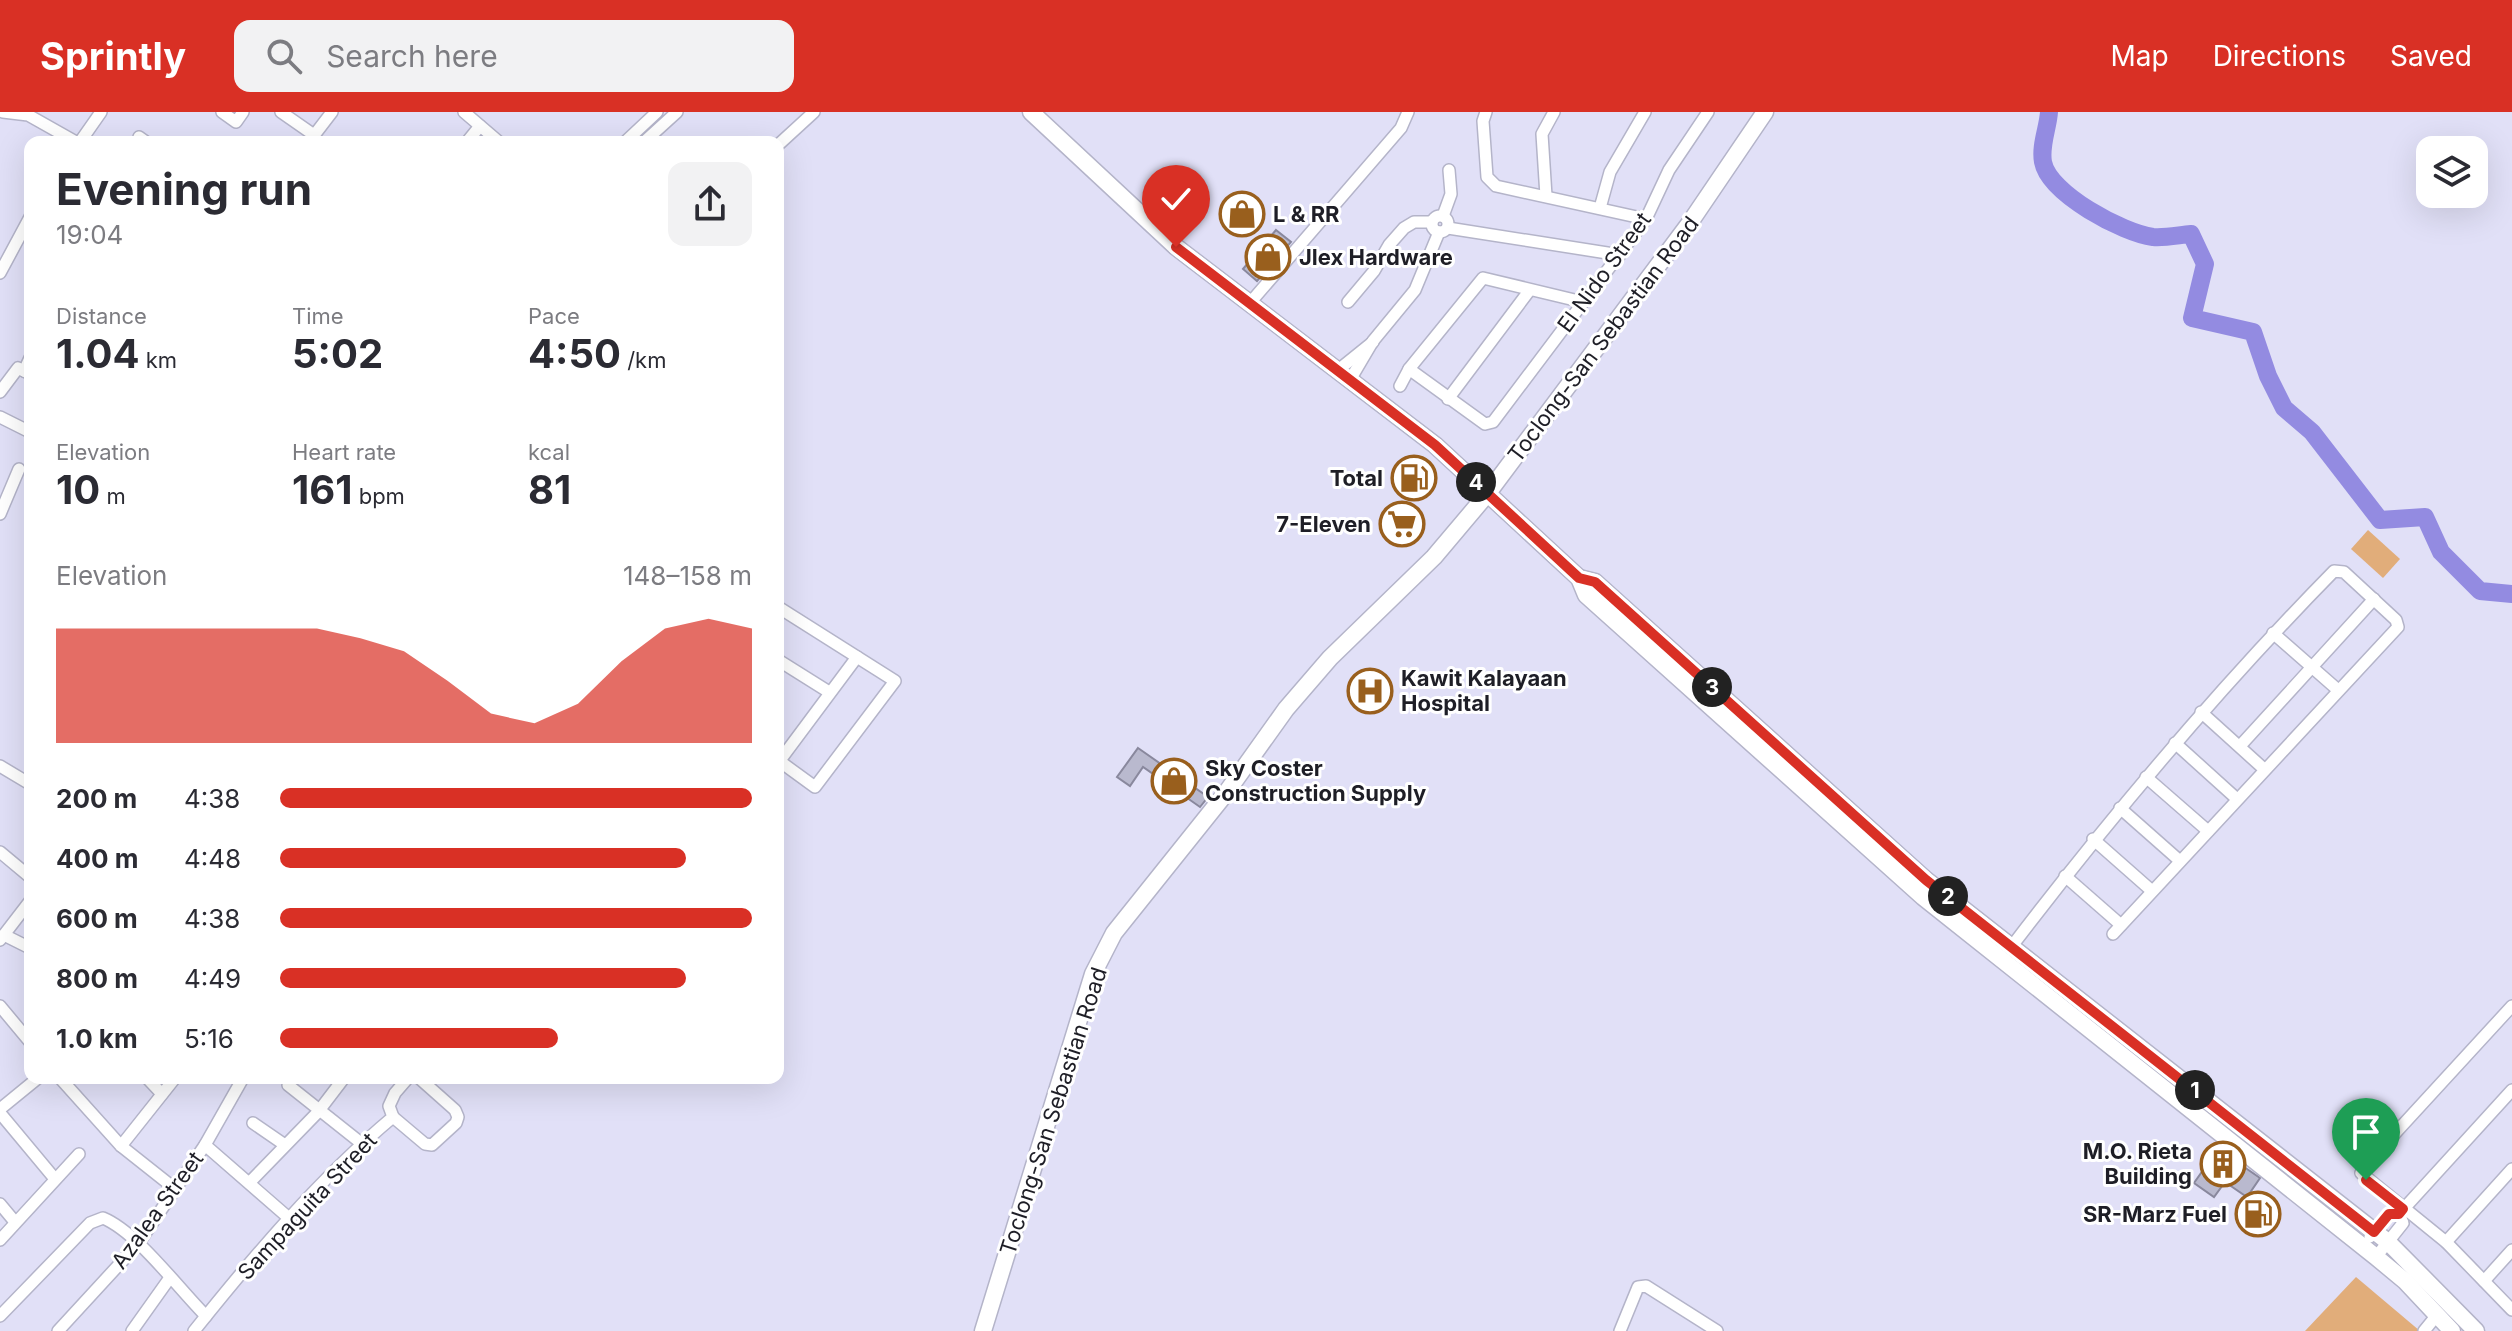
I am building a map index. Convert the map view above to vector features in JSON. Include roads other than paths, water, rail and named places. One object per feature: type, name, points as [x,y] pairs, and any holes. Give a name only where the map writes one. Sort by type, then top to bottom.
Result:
[{"type":"main road","points":[[1031,112],[1176,247],[1435,445],[1579,578],[1586,595],[1923,897],[2376,1257],[2452,1331]]},
{"type":"main road","name":"Toclong-San Sebastian Road","points":[[983,1331],[1093,974],[1114,933],[1226,793],[1286,709],[1330,658],[1434,557],[1488,493],[1689,224],[1765,112]]},
{"type":"main road","points":[[1579,578],[1595,582],[1926,880],[2381,1237],[2476,1331]]},
{"type":"main road","points":[[2127,1059],[2138,1045]]},
{"type":"street","points":[[3,112],[29,114],[68,136]]},
{"type":"street","points":[[83,136],[101,112]]},
{"type":"street","points":[[222,112],[236,122],[243,112]]},
{"type":"street","points":[[281,112],[310,136]]},
{"type":"street","points":[[314,136],[332,112]]},
{"type":"street","points":[[464,112],[492,136]]},
{"type":"street","points":[[631,136],[657,112]]},
{"type":"street","points":[[651,136],[677,112]]},
{"type":"street","points":[[784,140],[814,112]]},
{"type":"street","points":[[1249,304],[1401,128],[1408,112]]},
{"type":"street","points":[[1546,196],[1542,134],[1554,112]]},
{"type":"street","points":[[1600,208],[1610,172],[1645,112]]},
{"type":"street","name":"El Nido Street","points":[[1448,399],[1489,424],[1646,219],[1669,170],[1708,112]]},
{"type":"street","points":[[1485,116],[1487,177],[1496,186],[1646,219]]},
{"type":"street","points":[[472,136],[480,126]]},
{"type":"street","points":[[1343,376],[1415,290],[1451,194],[1449,170]]},
{"type":"street","points":[[1348,302],[1374,271],[1389,245],[1414,222],[1620,255]]},
{"type":"street","points":[[0,273],[24,228]]},
{"type":"street","points":[[1400,386],[1409,369],[1483,278],[1583,302]]},
{"type":"street","points":[[1409,369],[1448,399],[1529,291]]},
{"type":"street","points":[[0,392],[12,372],[18,368],[24,371]]},
{"type":"street","points":[[0,417],[24,429]]},
{"type":"street","points":[[0,514],[19,469]]},
{"type":"street","points":[[2012,946],[2093,839],[2201,712],[2334,571],[2344,572],[2396,620],[2398,627],[2117,929],[2065,876]]},
{"type":"street","points":[[2240,746],[2374,599]]},
{"type":"street","points":[[784,611],[895,681],[815,787],[784,765]]},
{"type":"street","points":[[2273,633],[2338,690]]},
{"type":"street","points":[[784,753],[857,657]]},
{"type":"street","points":[[784,664],[829,692]]},
{"type":"street","points":[[2201,712],[2264,769]]},
{"type":"street","points":[[2175,743],[2237,799]]},
{"type":"street","points":[[0,766],[24,780]]},
{"type":"street","points":[[2146,777],[2208,831]]},
{"type":"street","points":[[2120,808],[2180,861]]},
{"type":"street","points":[[2093,839],[2152,891]]},
{"type":"street","points":[[0,852],[24,872]]},
{"type":"street","points":[[24,909],[2,938],[24,946]]},
{"type":"street","points":[[0,1006],[24,1035]]},
{"type":"street","points":[[2512,1006],[2361,1173],[2401,1211],[2446,1242],[2512,1310]]},
{"type":"street","points":[[31,1084],[0,1111],[55,1179]]},
{"type":"street","points":[[65,1084],[121,1146],[174,1188]]},
{"type":"street","points":[[153,1084],[162,1094]]},
{"type":"street","points":[[121,1146],[170,1084]]},
{"type":"street","name":"Azalea Street","points":[[58,1331],[138,1244],[205,1145],[240,1084]]},
{"type":"street","points":[[250,1182],[318,1112],[339,1084]]},
{"type":"street","name":"Sampaguita Street","points":[[194,1331],[290,1219],[361,1143],[393,1117],[389,1106],[403,1084]]},
{"type":"street","points":[[393,1117],[425,1144],[432,1145],[456,1123],[458,1117],[455,1110],[426,1084]]},
{"type":"street","points":[[288,1085],[318,1112],[361,1143]]},
{"type":"street","points":[[2376,1257],[2389,1214],[2401,1211],[2512,1090]]},
{"type":"street","points":[[253,1123],[285,1145]]},
{"type":"street","points":[[205,1145],[290,1219]]},
{"type":"street","points":[[0,1240],[79,1154]]},
{"type":"street","points":[[2446,1242],[2512,1169]]},
{"type":"street","points":[[0,1204],[15,1222]]},
{"type":"street","points":[[2362,1246],[2403,1223],[2401,1211]]},
{"type":"street","points":[[0,1316],[90,1223],[103,1218],[115,1223],[138,1244],[206,1316]]},
{"type":"street","points":[[2484,1281],[2512,1250]]},
{"type":"street","points":[[132,1331],[169,1279]]},
{"type":"street","points":[[1620,1331],[1638,1287],[1646,1286],[1717,1331]]},
{"type":"street","points":[[2424,1331],[2437,1315]]},
{"type":"waterway","points":[[2049,112],[2043,162],[2058,187],[2089,210],[2140,234],[2153,237],[2191,234],[2205,264],[2192,318],[2253,332],[2268,376],[2284,408],[2312,432],[2380,520],[2425,517],[2441,552],[2480,591],[2512,594]]},
{"type":"place","name":"L & RR","points":[[1242,214]]},
{"type":"place","name":"Jlex Hardware","points":[[1268,257]]},
{"type":"place","name":"Total","points":[[1414,478]]},
{"type":"place","name":"7-Eleven","points":[[1402,524]]},
{"type":"place","name":"Kawit Kalayaan Hospital","points":[[1370,691]]},
{"type":"place","name":"Sky Coster Construction Supply","points":[[1174,781]]},
{"type":"place","name":"M.O. Rieta Building","points":[[2223,1164]]},
{"type":"place","name":"SR-Marz Fuel","points":[[2258,1214]]}]
